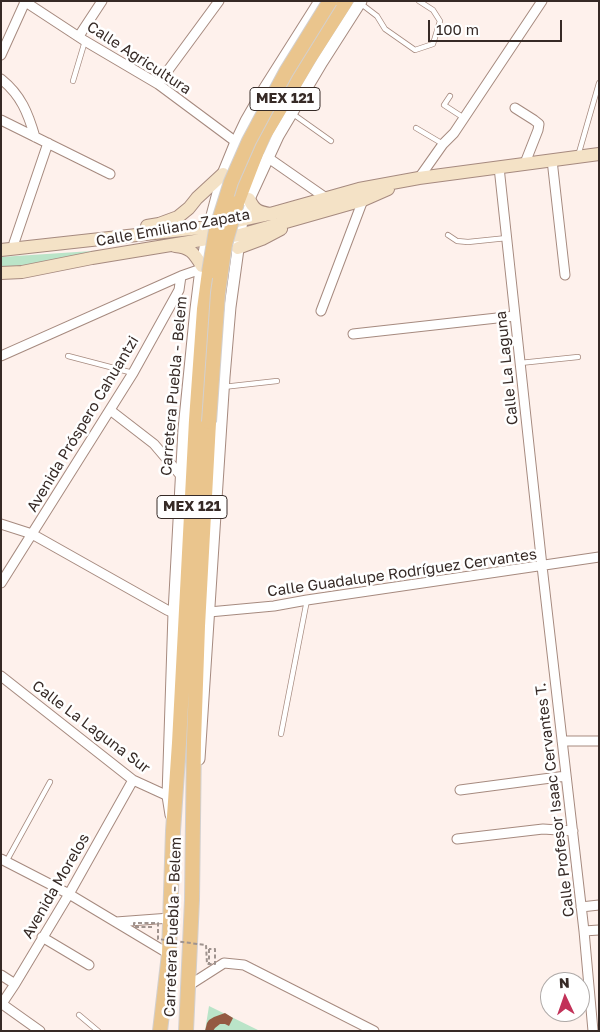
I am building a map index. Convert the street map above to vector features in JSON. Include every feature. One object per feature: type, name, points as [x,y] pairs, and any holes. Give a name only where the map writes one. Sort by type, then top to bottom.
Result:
[{"type":"main road","name":"Carretera Puebla - Belem","points":[[160,1031],[168,954],[173,831],[204,309],[216,230],[231,182],[249,140],[286,72],[330,1]]},
{"type":"main road","name":"Carretera Puebla - Belem","points":[[186,1031],[192,900],[192,825],[198,626],[218,293],[225,244],[236,203],[263,137],[309,60],[356,2]]},
{"type":"main road","name":"Calle Emiliano Zapata","points":[[1,273],[31,270],[170,246],[242,220],[359,189],[419,178],[599,154]]},
{"type":"main road","points":[[51,244],[159,224],[178,217],[223,174]]},
{"type":"main road","name":"Calle Emiliano Zapata","points":[[208,233],[240,235],[363,200],[404,181]]},
{"type":"main road","points":[[249,199],[252,207],[260,212],[270,214]]},
{"type":"main road","points":[[238,248],[262,239],[300,218]]},
{"type":"main road","points":[[1,250],[51,244],[208,233]]},
{"type":"main road","points":[[170,246],[184,247],[192,252],[197,257],[201,267]]},
{"type":"street","points":[[82,39],[102,1]]},
{"type":"street","points":[[158,84],[219,1]]},
{"type":"street","name":"Carretera Puebla - Belem","points":[[173,831],[168,796],[174,613],[184,429],[201,267],[223,174],[236,142],[246,120],[265,88],[320,1]]},
{"type":"street","points":[[419,178],[443,144],[454,133],[542,1]]},
{"type":"street","points":[[1,56],[25,2]]},
{"type":"street","name":"Calle Agricultura","points":[[25,2],[82,39],[158,84],[236,142]]},
{"type":"street","name":"Carretera Puebla - Belem","points":[[192,825],[202,738],[223,387],[230,307],[242,220],[267,157],[356,2]]},
{"type":"street","points":[[1,79],[13,90],[28,113],[35,137]]},
{"type":"street","points":[[515,108],[539,124],[525,164]]},
{"type":"street","points":[[1,120],[110,174]]},
{"type":"street","points":[[14,242],[48,143]]},
{"type":"street","points":[[267,157],[326,198]]},
{"type":"street","points":[[552,160],[566,275]]},
{"type":"street","name":"Calle La Laguna","points":[[499,167],[542,566]]},
{"type":"street","points":[[321,311],[363,200]]},
{"type":"street","points":[[1,356],[201,267]]},
{"type":"street","name":"Avenida Próspero Cahuantzi","points":[[1,583],[133,373],[178,290],[181,276]]},
{"type":"street","points":[[353,334],[515,316]]},
{"type":"street","points":[[110,410],[154,444],[182,477]]},
{"type":"street","points":[[1,524],[32,534],[174,613]]},
{"type":"street","name":"Calle Guadalupe Rodríguez Cervantes","points":[[209,612],[274,606],[599,557]]},
{"type":"street","name":"Calle Profesor Isaac Cervantes T.","points":[[542,566],[584,931],[594,992],[593,1031]]},
{"type":"street","name":"Calle La Laguna Sur","points":[[1,676],[133,780],[168,796]]},
{"type":"street","points":[[562,741],[599,741]]},
{"type":"street","points":[[460,790],[566,776]]},
{"type":"street","name":"Avenida Morelos","points":[[1,1004],[69,894],[133,780]]},
{"type":"street","points":[[457,839],[543,829],[573,831]]},
{"type":"street","points":[[4,860],[69,894],[168,954]]},
{"type":"street","points":[[581,906],[599,905]]},
{"type":"street","points":[[116,922],[170,918]]},
{"type":"street","points":[[584,931],[599,930]]},
{"type":"street","points":[[42,937],[89,965]]},
{"type":"street","points":[[188,986],[224,963],[244,966],[374,1031]]},
{"type":"street","points":[[1,975],[15,984]]},
{"type":"street","points":[[1,1004],[40,1031]]},
{"type":"lane","points":[[356,2],[377,16],[385,29],[415,50],[433,44],[440,21],[433,10],[419,1]]},
{"type":"lane","points":[[73,82],[82,39]]},
{"type":"lane","points":[[578,157],[599,83]]},
{"type":"lane","points":[[450,96],[444,105],[464,118]]},
{"type":"lane","points":[[292,113],[330,141]]},
{"type":"lane","points":[[416,128],[443,144]]},
{"type":"lane","points":[[448,235],[456,241],[468,242],[507,238]]},
{"type":"lane","points":[[68,356],[133,373]]},
{"type":"lane","points":[[520,363],[578,357]]},
{"type":"lane","points":[[223,387],[277,381]]},
{"type":"lane","points":[[281,734],[307,600]]},
{"type":"lane","points":[[4,860],[50,782]]},
{"type":"lane","points":[[79,1015],[98,1031]]},
{"type":"path","points":[[152,927],[134,927],[134,923],[158,923],[158,938],[206,945],[207,964],[215,964],[215,949],[209,949],[209,972]]},
{"type":"green space","points":[[107,250],[26,267],[1,268],[1,257]]},
{"type":"green space","points":[[209,1006],[260,1031],[205,1031]]},
{"type":"building","points":[[225,1013],[233,1018],[229,1026],[220,1024],[213,1031],[205,1031],[209,1020]]}]
